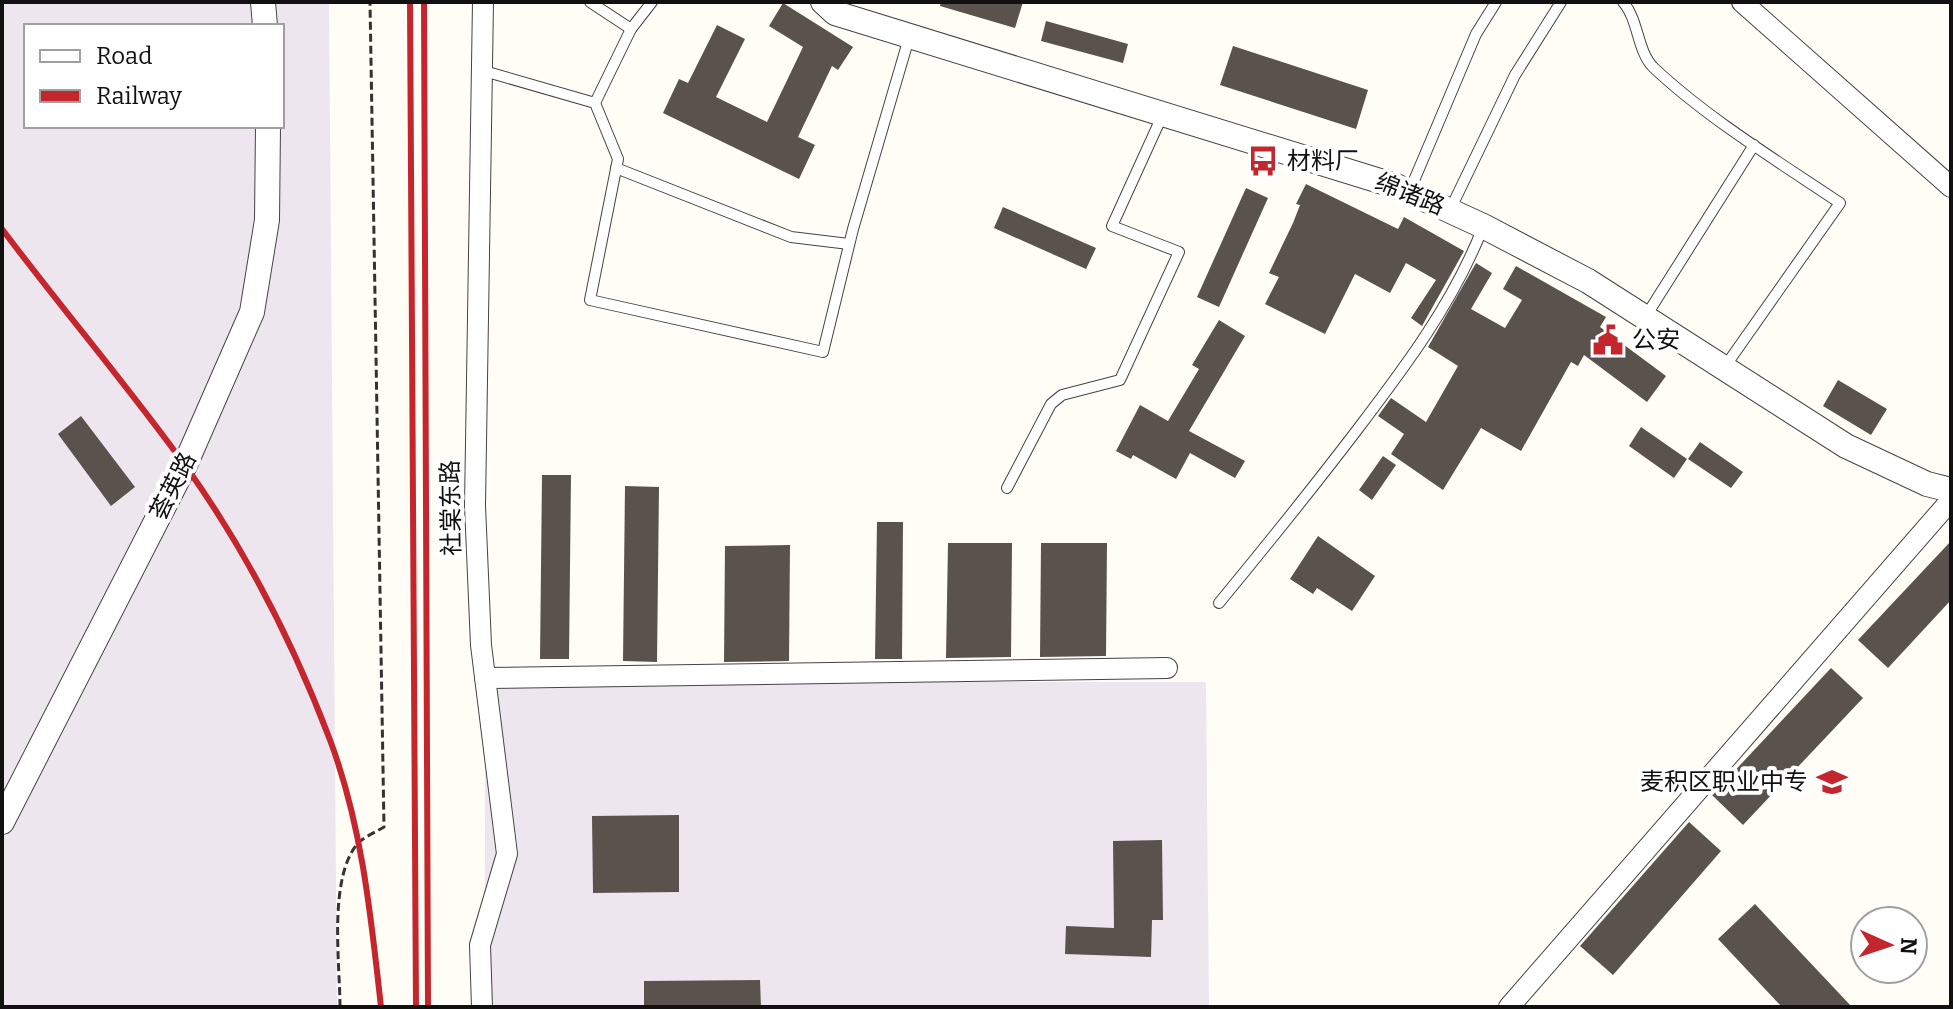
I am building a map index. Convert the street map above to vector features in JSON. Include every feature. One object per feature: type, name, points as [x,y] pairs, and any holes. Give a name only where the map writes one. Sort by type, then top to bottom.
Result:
[{"type":"street","points":[[263,2],[265,24]]},
{"type":"street","name":"社棠东路","points":[[482,1007],[480,945],[507,854],[485,678],[475,506],[483,2]]},
{"type":"street","name":"绵诸路","points":[[823,2],[835,13],[1409,192],[1483,226],[1588,281],[1846,446],[1927,484],[1951,490]]},
{"type":"street","points":[[1742,2],[1951,187]]},
{"type":"street","name":"荟英路","points":[[2,822],[185,465],[252,312],[267,220],[268,128]]},
{"type":"street","points":[[1509,1007],[1951,500]]},
{"type":"street","points":[[485,678],[1167,668]]},
{"type":"lane","points":[[590,2],[631,29]]},
{"type":"lane","points":[[652,2],[631,29],[595,103],[618,159],[590,300],[823,352],[849,244],[910,36]]},
{"type":"lane","points":[[1409,192],[1476,34],[1496,2]]},
{"type":"lane","points":[[1450,210],[1515,75],[1561,2]]},
{"type":"lane","points":[[1623,2],[1630,10],[1651,66],[1754,145],[1840,203],[1724,368]]},
{"type":"lane","points":[[484,71],[595,103]]},
{"type":"lane","points":[[1007,488],[1051,404],[1062,395],[1120,380],[1179,252],[1112,226],[1163,114]]},
{"type":"lane","points":[[1645,318],[1754,145]]},
{"type":"lane","points":[[616,168],[791,237],[849,244]]},
{"type":"lane","points":[[1219,603],[1285,524],[1405,368],[1469,264],[1483,226]]},
{"type":"path","points":[[340,1007],[339,897],[343,874],[358,843],[384,827],[370,2]]},
{"type":"shaded area","points":[[2,2],[329,2],[337,1007],[2,1007]]},
{"type":"shaded area","points":[[485,682],[1206,682],[1209,1007],[485,1007]]},
{"type":"building","points":[[941,2],[1023,2],[1015,28],[940,6]]},
{"type":"building","points":[[783,3],[853,47],[838,70],[832,66],[798,137],[815,145],[799,179],[663,113],[679,79],[688,83],[717,25],[745,39],[716,97],[767,122],[803,47],[769,26]]},
{"type":"building","points":[[1046,21],[1128,44],[1123,63],[1041,41]]},
{"type":"building","points":[[1233,46],[1368,90],[1356,129],[1220,85]]},
{"type":"building","points":[[1306,184],[1398,229],[1404,217],[1464,251],[1422,326],[1411,318],[1436,280],[1406,263],[1390,293],[1355,274],[1325,334],[1265,304],[1279,277],[1269,273],[1293,223],[1300,205],[1296,204]]},
{"type":"building","points":[[1246,188],[1268,198],[1219,307],[1197,297]]},
{"type":"building","points":[[1003,207],[1096,248],[1086,269],[994,228]]},
{"type":"building","points":[[1476,263],[1492,273],[1471,309],[1505,328],[1522,300],[1503,289],[1516,266],[1606,317],[1600,327],[1666,376],[1647,402],[1584,355],[1578,366],[1571,362],[1521,451],[1481,428],[1443,490],[1391,454],[1404,434],[1378,416],[1391,398],[1426,422],[1458,366],[1428,347]]},
{"type":"building","points":[[1219,320],[1245,336],[1189,431],[1245,461],[1235,478],[1190,453],[1176,479],[1133,455],[1131,459],[1116,451],[1140,405],[1168,421],[1199,369],[1192,365]]},
{"type":"building","points":[[1838,380],[1887,409],[1871,435],[1823,406]]},
{"type":"building","points":[[81,416],[135,487],[111,506],[58,434]]},
{"type":"building","points":[[1641,427],[1687,459],[1674,478],[1629,446]]},
{"type":"building","points":[[1700,442],[1743,472],[1731,488],[1688,459]]},
{"type":"building","points":[[1383,456],[1396,465],[1372,500],[1359,490]]},
{"type":"building","points":[[542,475],[571,475],[569,659],[540,659]]},
{"type":"building","points":[[625,486],[659,487],[657,662],[623,661]]},
{"type":"building","points":[[877,522],[903,522],[902,659],[875,659]]},
{"type":"building","points":[[1318,536],[1375,576],[1352,611],[1317,588],[1313,594],[1290,579]]},
{"type":"building","points":[[1951,541],[1951,600],[1888,668],[1858,640]]},
{"type":"building","points":[[948,543],[1012,543],[1011,657],[946,658]]},
{"type":"building","points":[[1041,543],[1107,543],[1106,656],[1040,657]]},
{"type":"building","points":[[790,545],[789,661],[724,662],[725,546]]},
{"type":"building","points":[[1831,668],[1863,698],[1743,825],[1712,795]]},
{"type":"building","points":[[679,815],[679,892],[593,893],[592,816]]},
{"type":"building","points":[[1689,822],[1721,851],[1613,975],[1580,946]]},
{"type":"building","points":[[1162,840],[1163,920],[1152,920],[1151,957],[1065,954],[1066,926],[1114,928],[1113,841]]},
{"type":"building","points":[[1755,904],[1852,1007],[1782,1007],[1718,939]]},
{"type":"building","points":[[760,980],[761,1007],[644,1007],[644,981]]},
{"type":"railway","points":[[410,2],[416,1007]]},
{"type":"railway","points":[[424,2],[428,1007]]},
{"type":"railway","points":[[2,229],[187,468],[249,565],[284,634],[330,740],[350,805],[364,872],[381,1007]]},
{"type":"place","name":"材料厂","points":[[1263,161]]},
{"type":"place","name":"公安","points":[[1608,340]]},
{"type":"place","name":"麦积区职业中专","points":[[1832,782]]}]
